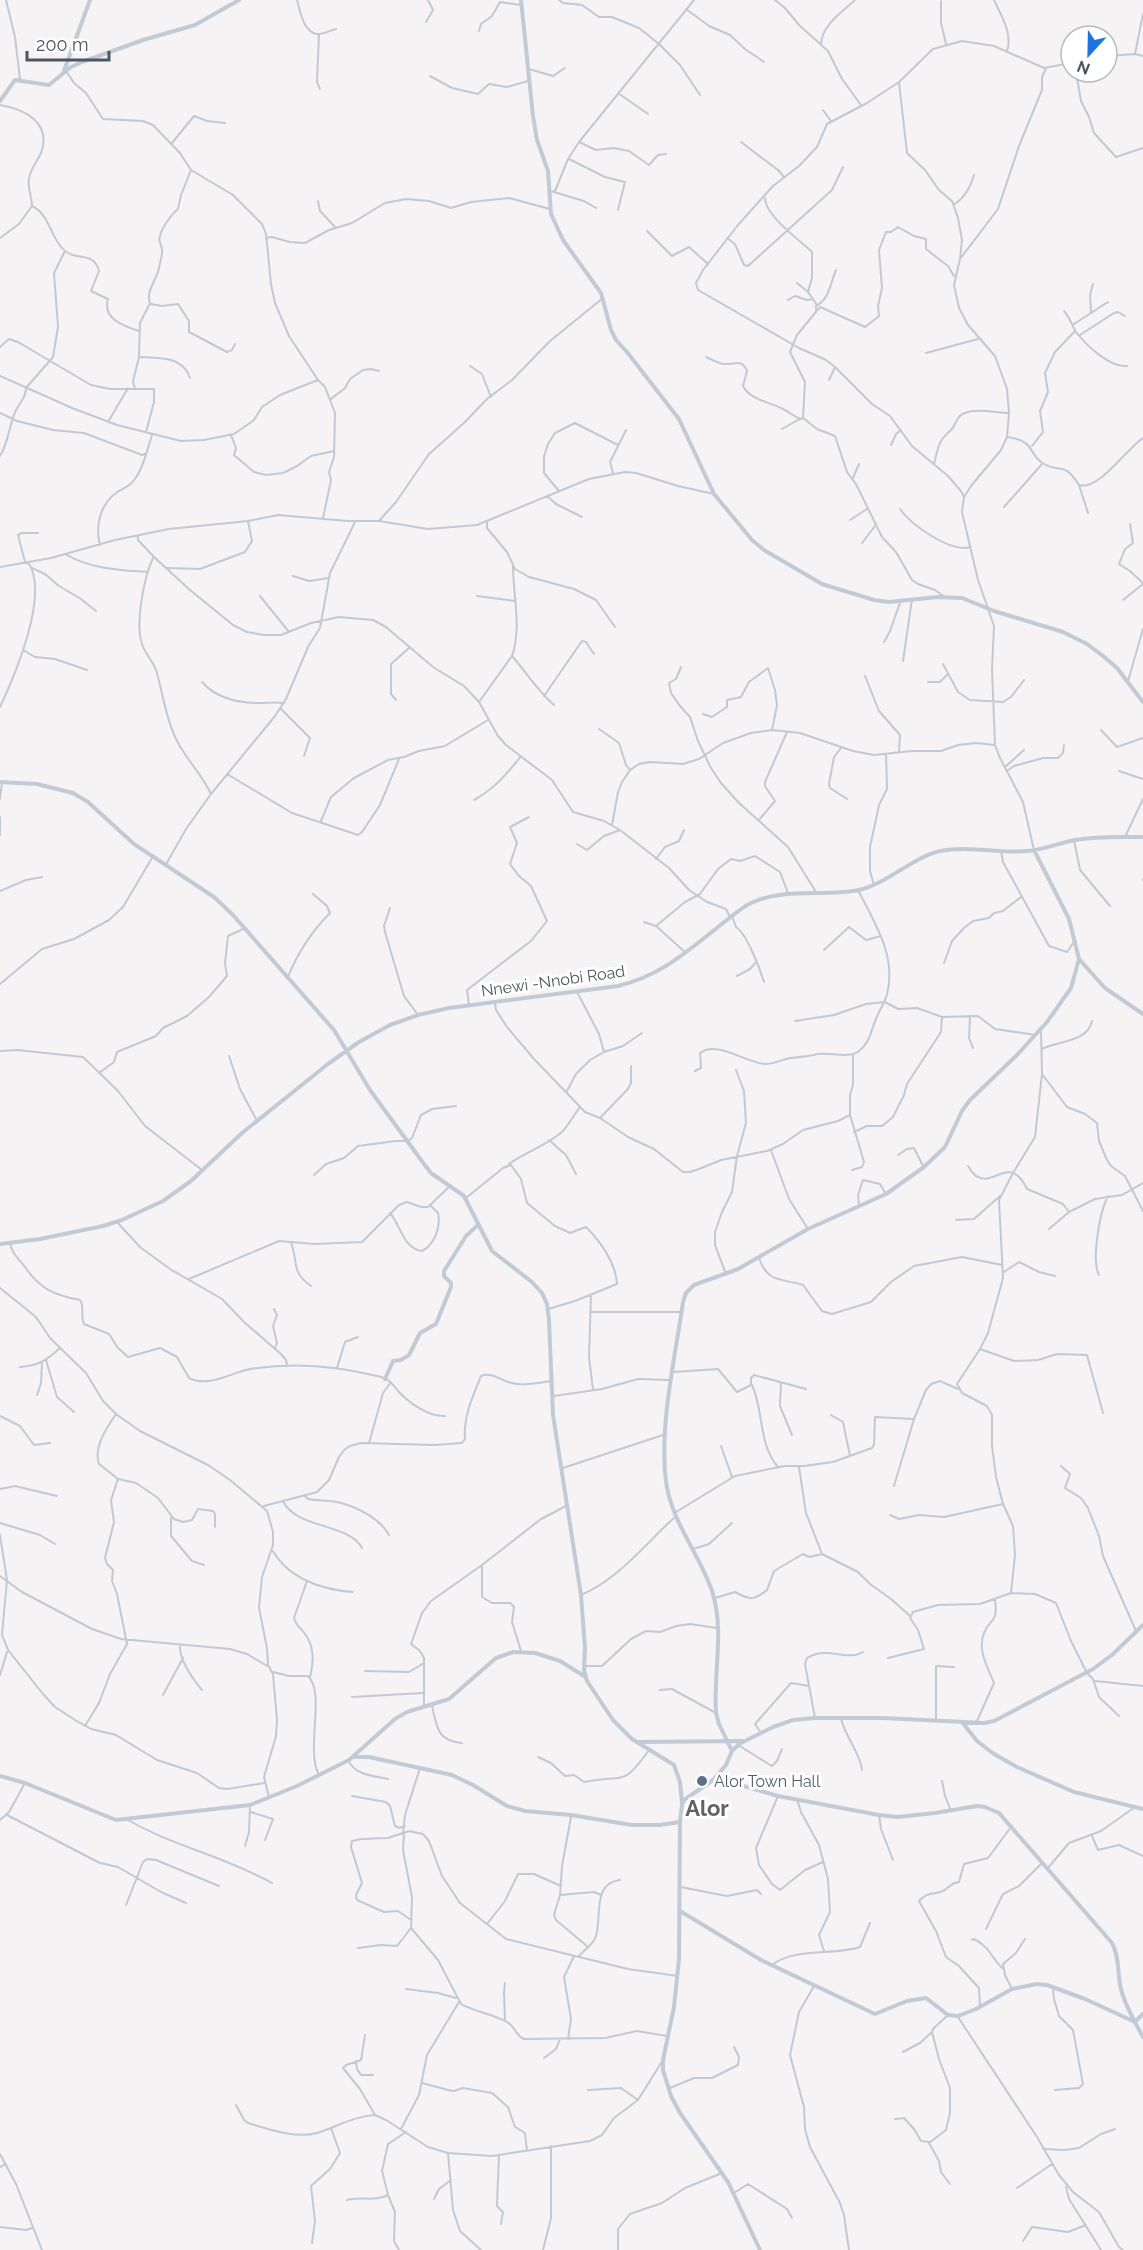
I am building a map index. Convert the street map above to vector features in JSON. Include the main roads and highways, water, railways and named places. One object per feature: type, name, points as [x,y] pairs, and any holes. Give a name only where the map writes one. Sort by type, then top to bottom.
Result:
[{"type":"place","name":"Alor Town Hall","points":[[702,1781]]},
{"type":"district","name":"Alor","points":[[707,1808]]}]
